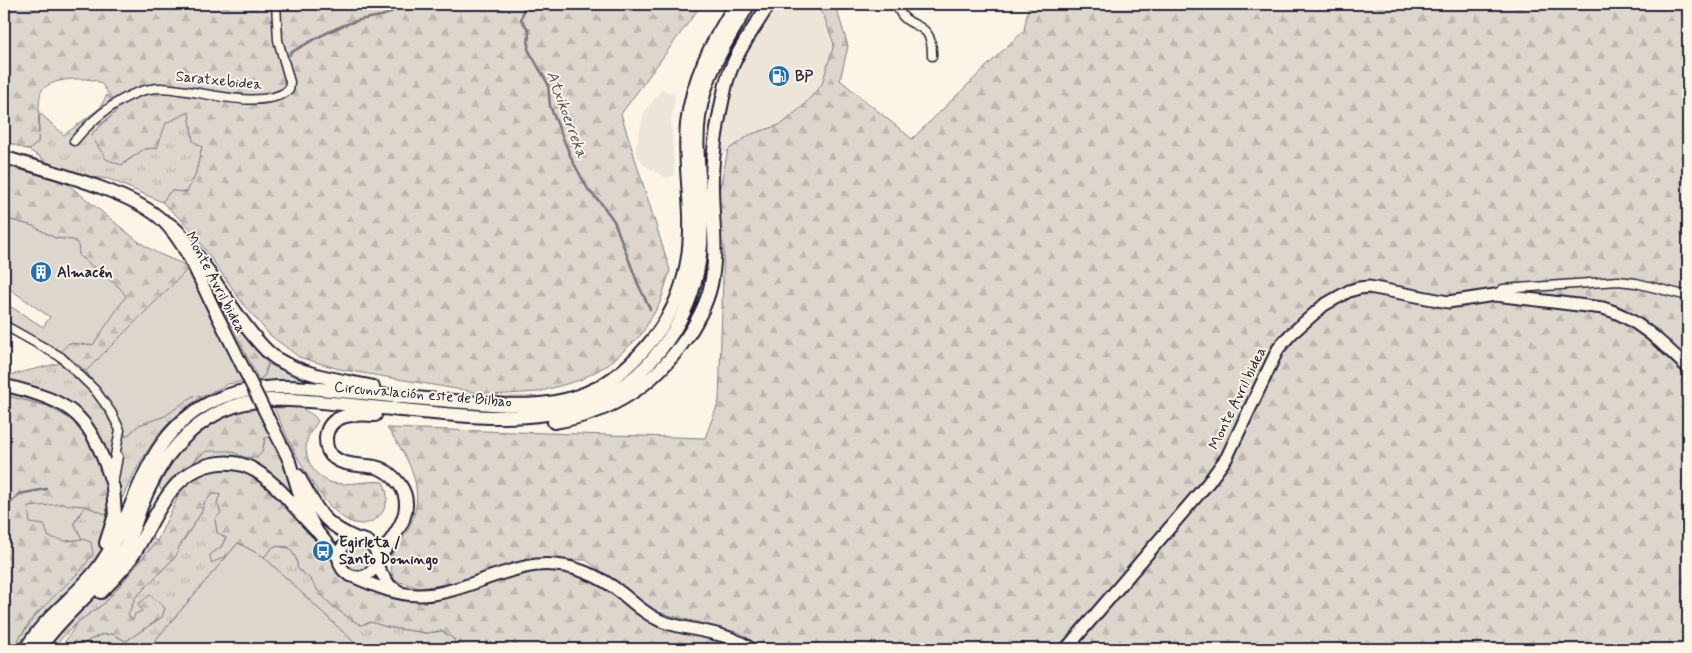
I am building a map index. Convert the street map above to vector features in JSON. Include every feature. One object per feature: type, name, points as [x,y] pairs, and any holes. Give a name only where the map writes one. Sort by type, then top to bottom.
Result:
[{"type":"main road","name":"Circunvalación este de Bilbao","points":[[26,649],[42,627],[97,568],[118,535],[145,471],[164,439],[180,423],[212,401],[250,389],[266,387],[317,388],[444,401],[522,406],[560,402],[586,393],[616,376],[631,364],[660,330],[673,308],[686,276],[690,249],[687,136],[694,90],[710,48],[736,4]]},
{"type":"main road","name":"Circunvalación este de Bilbao","points":[[39,649],[59,625],[85,599],[122,554],[141,506],[167,455],[180,440],[211,416],[245,403],[281,399],[452,415],[512,419],[537,417],[577,408],[598,400],[633,379],[671,336],[690,301],[700,267],[702,226],[697,154],[701,108],[719,52],[750,4]]},
{"type":"main road","points":[[377,562],[404,518],[406,509],[403,490],[396,480],[386,472],[377,468],[345,463],[332,456],[327,447],[326,434],[335,420],[350,415],[534,426],[575,419],[610,406],[646,385],[668,364],[694,328],[712,281],[716,245],[712,178],[724,92],[738,54],[768,4]]},
{"type":"main road","points":[[164,222],[173,226],[186,240],[245,324],[265,349],[276,358],[312,374],[444,401]]},
{"type":"main road","points":[[424,418],[452,415]]},
{"type":"main road","points":[[85,599],[98,594],[123,569],[174,487],[195,469],[207,465],[234,463],[256,471],[269,480],[316,530]]},
{"type":"main road","points":[[84,583],[104,548],[111,531],[115,515],[113,487]]},
{"type":"street","name":"Saratxebidea","points":[[74,141],[87,125],[129,96],[140,92],[160,88],[250,99],[269,99],[289,90],[290,82],[278,40],[276,4]]},
{"type":"street","points":[[899,4],[900,14],[927,31],[933,41],[932,56]]},
{"type":"street","name":"Monte Avril bidea","points":[[4,158],[122,196],[138,204],[164,222],[178,241],[215,311],[289,460],[327,522],[338,530],[358,539]]},
{"type":"street","points":[[1495,295],[1503,289],[1611,281],[1636,283],[1688,296]]},
{"type":"street","name":"Monte Avril bidea","points":[[1066,649],[1227,457],[1278,349],[1290,335],[1324,305],[1349,290],[1369,287],[1448,302],[1495,295],[1603,308],[1618,312],[1632,320],[1688,368]]},
{"type":"street","points":[[4,325],[62,357],[95,390],[118,422],[120,430],[114,461],[107,469]]},
{"type":"street","points":[[4,385],[50,398],[67,406],[80,416],[93,434],[113,487]]},
{"type":"street","points":[[113,487],[118,442]]},
{"type":"street","name":"Monte Avril bidea","points":[[289,460],[300,497],[316,530],[338,557]]},
{"type":"street","points":[[406,595],[390,586],[377,562],[372,545],[358,539],[345,544],[338,557],[340,567],[352,576],[385,590],[406,595],[442,594],[499,574],[536,565],[556,564],[580,570],[602,580],[646,613],[659,620],[732,638],[751,649]]},
{"type":"street","points":[[352,576],[366,576],[377,562]]},
{"type":"shaded area","name":"BP","points":[[774,4],[801,4],[824,16],[834,44],[822,84],[804,105],[782,124],[749,135],[728,150],[719,160],[725,110],[737,69]]},
{"type":"shaded area","points":[[662,89],[675,95],[671,121],[675,175],[667,178],[644,165],[635,152],[644,113]]},
{"type":"green space","points":[[4,4],[702,4],[621,114],[670,270],[660,303],[641,335],[608,365],[580,380],[538,392],[492,395],[339,369],[299,357],[270,335],[244,305],[190,228],[162,202],[171,191],[187,192],[195,176],[202,147],[193,141],[189,112],[166,123],[157,148],[144,149],[121,165],[106,159],[91,135],[117,111],[107,91],[99,82],[93,80],[59,81],[45,87],[41,92],[38,142],[29,150],[4,141]]},
{"type":"green space","points":[[812,4],[835,4],[848,46],[840,80],[912,139],[1024,30],[1029,4],[1688,4],[1688,649],[1120,649],[1111,644],[1097,649],[764,649],[740,633],[657,612],[586,560],[533,559],[447,584],[419,588],[394,580],[391,571],[391,558],[407,532],[413,517],[416,490],[409,464],[387,428],[705,438],[719,401],[724,246],[716,232],[720,187],[728,150],[749,135],[782,124],[804,105],[822,84],[834,44],[824,16]]},
{"type":"green space","points":[[107,95],[117,111],[100,125],[122,165],[144,149],[157,148],[165,123],[189,112],[193,141],[202,147],[195,176],[187,192],[171,191],[162,202],[109,179],[90,177],[49,163],[29,150],[38,142],[40,113],[64,135],[100,108]]},
{"type":"green space","points":[[4,165],[66,183],[139,242],[157,253],[190,267],[86,371],[61,351],[69,343],[93,344],[120,288],[79,256],[78,244],[73,240],[55,238],[33,226],[4,218]]},
{"type":"green space","points":[[4,218],[33,226],[55,238],[73,240],[78,244],[79,256],[120,288],[126,296],[93,345],[69,343],[61,351],[6,322],[4,313],[8,305],[43,327],[50,317],[4,285]]},
{"type":"green space","points":[[190,267],[244,381],[228,384],[201,397],[193,396],[165,416],[139,425],[126,437],[121,422],[86,371]]},
{"type":"green space","points":[[209,282],[231,317],[268,364],[265,375],[259,380]]},
{"type":"green space","points":[[4,318],[6,322],[51,346],[76,363],[98,387],[113,410],[126,437],[139,425],[165,416],[193,396],[201,397],[184,409],[158,435],[139,465],[113,517],[47,406],[4,395],[4,378],[6,376],[60,363],[38,347],[4,328]]},
{"type":"green space","points":[[268,364],[298,377],[326,384],[259,380],[265,375]]},
{"type":"green space","points":[[4,395],[47,406],[72,420],[88,442],[107,478],[113,517],[85,506],[44,525],[66,541],[82,539],[91,542],[93,554],[81,570],[33,617],[14,646],[10,640],[4,637]]},
{"type":"green space","points":[[273,405],[299,405],[318,421],[308,437],[306,452],[311,465],[320,476],[339,484],[383,482],[387,501],[379,516],[365,524],[347,520],[335,512],[314,485],[294,451]]},
{"type":"green space","points":[[257,406],[272,437],[265,438],[262,452],[257,458],[244,457],[231,451],[206,451],[170,481],[162,492],[159,486],[170,466],[200,430],[223,414]]},
{"type":"green space","points":[[265,437],[272,437],[299,506],[280,482],[260,466],[204,461],[189,467],[205,451],[225,450],[243,455],[262,452]]},
{"type":"green space","points":[[238,467],[268,486],[333,557],[340,572],[347,579],[391,597],[414,599],[544,568],[581,575],[709,638],[737,649],[456,649],[454,639],[442,631],[426,633],[387,627],[371,622],[361,625],[337,609],[321,594],[309,578],[298,569],[296,558],[289,547],[274,546],[264,557],[238,543],[227,556],[211,563],[210,555],[221,547],[226,538],[217,532],[215,519],[221,513],[217,503],[220,494],[213,494],[205,501],[201,513],[179,547],[176,556],[135,598],[128,615],[133,620],[135,614],[142,611],[138,604],[150,595],[165,608],[162,617],[126,641],[112,634],[100,635],[72,649],[60,649],[78,622],[105,603],[157,541],[181,490],[190,479],[202,471]]},
{"type":"green space","points":[[213,494],[220,494],[221,513],[215,519],[217,532],[226,537],[221,547],[210,555],[212,562],[227,556],[148,649],[72,649],[100,635],[112,634],[126,641],[162,617],[165,608],[150,596],[142,611],[132,620],[128,615],[135,598],[176,556],[179,547],[201,513],[205,501]]},
{"type":"green space","points":[[60,504],[85,506],[74,523],[82,539],[66,541],[49,537],[44,525],[30,523],[28,507]]},
{"type":"green space","points":[[85,506],[113,517],[157,541],[105,603],[78,622],[51,649],[5,649],[4,637],[14,645],[91,543],[82,539],[74,523]]},
{"type":"green space","points":[[238,543],[264,557],[361,649],[148,649]]},
{"type":"green space","points":[[274,546],[289,548],[296,558],[298,569],[309,578],[321,594],[343,614],[361,625],[371,622],[387,627],[426,633],[442,631],[454,639],[456,649],[361,649],[264,557]]},
{"type":"green space","points":[[358,546],[363,547],[369,553],[369,563],[363,569],[358,570],[353,569],[347,563],[346,558],[347,553],[353,547]]},
{"type":"waterway","points":[[290,55],[290,53],[331,31],[356,21],[385,15],[402,4]]},
{"type":"waterway","name":"Atxikoerreka","points":[[525,4],[521,20],[529,30],[528,49],[548,84],[550,106],[572,160],[589,191],[601,203],[614,221],[638,284],[650,309]]},
{"type":"waterway","points":[[4,510],[19,494],[46,489]]},
{"type":"place","name":"BP","points":[[779,76]]},
{"type":"place","name":"Almacén","points":[[41,272]]},
{"type":"place","name":"Egirleta / Santo Domingo","points":[[323,551]]}]
